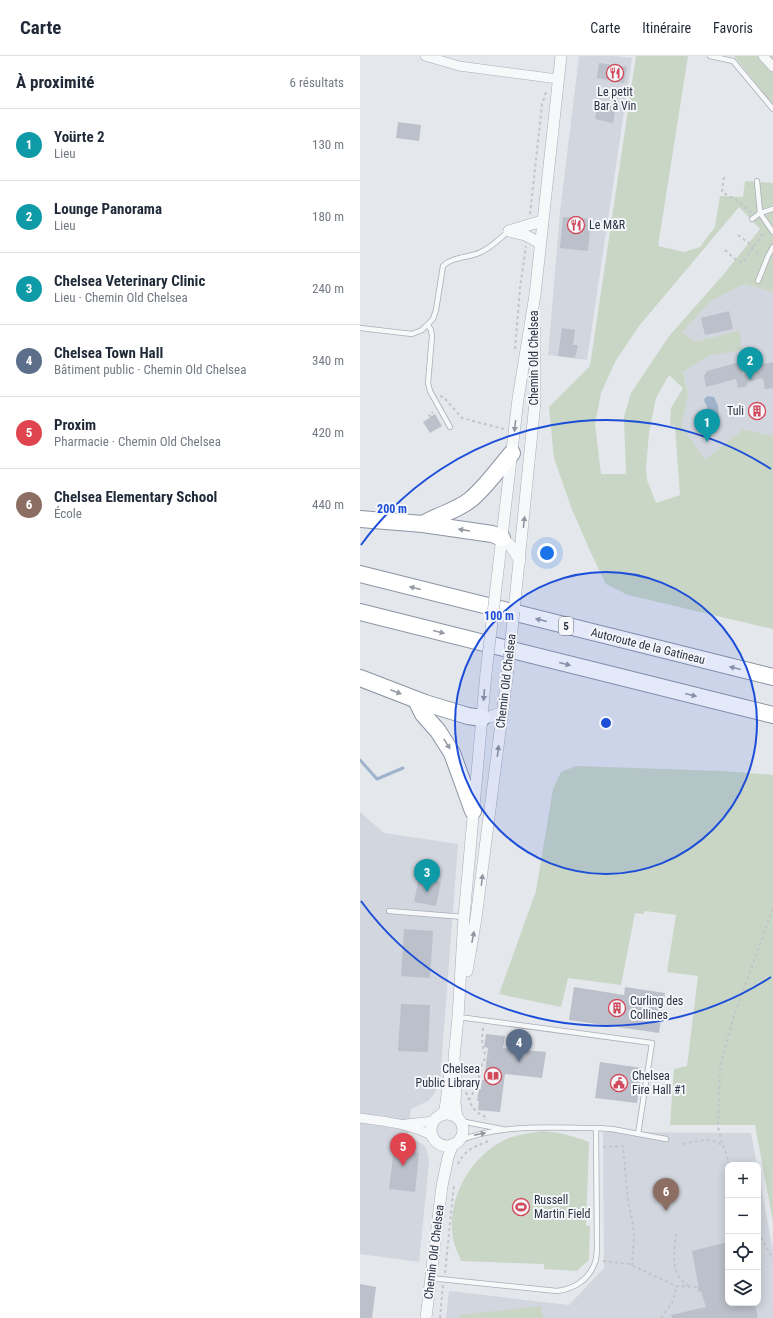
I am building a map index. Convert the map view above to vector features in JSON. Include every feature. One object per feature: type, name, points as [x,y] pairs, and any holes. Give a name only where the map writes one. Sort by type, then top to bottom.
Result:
[{"type":"highway","points":[[423,524],[469,500],[484,486],[512,453]]},
{"type":"highway","points":[[360,520],[423,524],[492,534],[502,538]]},
{"type":"highway","name":"Autoroute de la Gatineau","points":[[360,574],[773,677]]},
{"type":"highway","points":[[360,612],[773,715]]},
{"type":"highway","points":[[360,678],[416,700],[468,716],[482,718]]},
{"type":"highway","points":[[416,700],[423,714],[438,731],[452,753],[473,811]]},
{"type":"street","points":[[425,56],[459,66],[558,80]]},
{"type":"street","name":"Chemin Old Chelsea","points":[[437,1118],[445,1110],[449,1077],[454,1058],[464,917],[486,672],[518,399],[534,295],[561,56]]},
{"type":"street","points":[[763,56],[773,67]]},
{"type":"street","points":[[508,230],[542,221]]},
{"type":"street","points":[[508,230],[522,234],[540,243]]},
{"type":"street","name":"Chemin Old Chelsea","points":[[458,1017],[476,918],[503,712],[518,582],[534,402],[534,295]]},
{"type":"street","points":[[502,538],[510,545],[520,561]]},
{"type":"street","points":[[482,718],[503,712]]},
{"type":"street","name":"Chemin Old Chelsea","points":[[454,1058],[456,1078],[455,1104],[458,1119]]},
{"type":"street","points":[[360,1118],[403,1124],[420,1130],[443,1145],[455,1143],[463,1133],[462,1125],[458,1119],[450,1114],[437,1118],[403,1124]]},
{"type":"street","points":[[435,1139],[431,1129],[437,1118]]},
{"type":"street","name":"Chemin Old Chelsea","points":[[435,1139],[441,1157],[442,1186]]},
{"type":"street","name":"Chemin Old Chelsea","points":[[426,1318],[442,1186],[448,1156],[455,1143]]},
{"type":"lane","points":[[710,56],[733,61],[773,109]]},
{"type":"lane","points":[[757,181],[760,213],[773,232]]},
{"type":"lane","points":[[754,218],[760,213],[773,209]]},
{"type":"lane","points":[[360,328],[412,334],[422,330],[433,319],[436,310],[443,266],[449,262],[482,252],[493,245],[508,230]]},
{"type":"lane","points":[[758,281],[773,247]]},
{"type":"lane","points":[[428,325],[432,336],[428,383],[434,398],[450,427]]},
{"type":"lane","points":[[389,911],[464,917]]},
{"type":"lane","points":[[458,1017],[652,1043],[638,1134]]},
{"type":"lane","points":[[458,1119],[504,1129]]},
{"type":"lane","points":[[430,1278],[557,1291],[566,1290],[585,1279],[595,1262],[597,1246],[596,1128]]},
{"type":"lane","points":[[455,1143],[467,1137],[504,1129],[596,1128],[612,1129],[666,1139]]},
{"type":"path","points":[[529,218],[542,105]]},
{"type":"path","points":[[724,177],[722,192],[738,201],[754,218]]},
{"type":"path","points":[[725,250],[737,261],[742,262],[769,226]]},
{"type":"path","points":[[738,235],[757,255]]},
{"type":"path","name":"Chemin Old Chelsea","points":[[514,350],[526,241]]},
{"type":"path","points":[[434,398],[438,396],[443,397],[459,415],[467,420],[506,429]]},
{"type":"path","points":[[431,417],[428,415],[433,413]]},
{"type":"path","points":[[504,434],[506,424]]},
{"type":"path","points":[[729,1162],[718,1127],[720,1066],[734,1019],[773,908]]},
{"type":"path","points":[[484,1020],[482,1046],[487,1057]]},
{"type":"path","points":[[469,1100],[479,1077],[483,1061],[487,1057],[494,1055]]},
{"type":"path","points":[[466,1089],[470,1105],[477,1113],[486,1116],[485,1122]]},
{"type":"path","points":[[457,1169],[461,1158],[475,1146],[487,1142],[486,1138]]},
{"type":"path","points":[[683,1144],[713,1140],[723,1146]]},
{"type":"path","points":[[597,1147],[623,1146],[628,1202],[633,1224],[634,1237],[632,1265]]},
{"type":"path","points":[[440,1318],[454,1181]]},
{"type":"path","points":[[676,1234],[674,1249],[677,1273],[690,1288]]},
{"type":"path","points":[[759,1234],[773,1259]]},
{"type":"path","points":[[595,1262],[632,1265],[676,1286],[690,1288],[698,1287]]},
{"type":"path","points":[[661,1318],[674,1300],[676,1286]]},
{"type":"shaded area","points":[[579,56],[614,56],[632,58],[587,360],[548,355],[560,212]]},
{"type":"shaded area","points":[[744,284],[773,292],[773,436],[743,429],[705,460],[681,424],[688,394],[683,372],[708,356],[740,350],[740,330],[695,342],[682,332],[711,301]]},
{"type":"shaded area","points":[[360,812],[384,833],[458,844],[440,1081],[435,1093],[428,1101],[411,1109],[408,1136],[424,1145],[429,1162],[419,1262],[360,1254]]},
{"type":"shaded area","points":[[603,1132],[751,1133],[756,1162],[725,1162],[725,1306],[761,1306],[761,1186],[773,1251],[773,1318],[446,1318],[449,1291],[569,1305],[604,1268]]},
{"type":"green space","points":[[636,56],[688,56],[658,246],[684,252],[700,247],[715,227],[720,196],[743,197],[745,181],[773,183],[773,292],[744,284],[711,301],[682,332],[695,342],[740,330],[741,350],[708,356],[683,372],[688,394],[681,424],[705,460],[743,429],[773,436],[773,629],[628,595],[606,584],[571,507],[554,458],[549,407],[590,366]],"holes":[[[739,207],[760,229],[723,275],[670,335],[631,393],[624,417],[626,474],[601,474],[595,424],[601,393],[616,360],[639,326]],[[669,375],[683,388],[671,408],[670,425],[675,426],[680,495],[656,503],[647,480],[646,468],[649,432],[656,398]]]},
{"type":"green space","points":[[734,56],[773,56],[773,105]]},
{"type":"green space","points":[[576,766],[723,771],[773,775],[773,1222],[755,1125],[670,1125],[674,1069],[687,1066],[698,976],[667,972],[676,915],[645,911],[644,914],[635,913],[621,985],[568,978],[561,1007],[499,994],[536,891],[553,789],[561,772]]},
{"type":"green space","name":"Russell Martin Field","points":[[542,1131],[554,1132],[589,1142],[586,1226],[590,1226],[589,1260],[577,1271],[544,1269],[544,1264],[461,1261],[454,1243],[452,1227],[453,1212],[463,1181],[472,1167],[495,1145],[509,1138]]},
{"type":"green space","points":[[541,1306],[543,1318],[460,1318],[459,1315]]},
{"type":"water","points":[[708,396],[714,397],[718,406],[719,418],[713,420],[709,419],[704,400]]},
{"type":"building","points":[[599,63],[627,67],[624,83],[597,78]]},
{"type":"building","points":[[598,103],[616,106],[613,123],[595,119]]},
{"type":"building","points":[[398,122],[421,125],[419,141],[396,138]]},
{"type":"building","points":[[563,217],[591,219],[588,251],[560,248]]},
{"type":"building","points":[[729,311],[733,329],[705,335],[701,318]]},
{"type":"building","points":[[562,328],[575,330],[573,345],[578,345],[575,358],[558,356]]},
{"type":"building","points":[[740,362],[742,375],[761,370],[760,365],[773,362],[773,388],[765,389],[763,378],[747,382],[747,386],[738,388],[736,379],[706,387],[704,376],[707,371]]},
{"type":"building","points":[[435,414],[442,426],[430,433],[423,422]]},
{"type":"building","points":[[419,878],[441,882],[436,906],[414,902]]},
{"type":"building","points":[[404,929],[433,931],[430,978],[401,976]]},
{"type":"building","name":"Curling des Collines","points":[[574,987],[624,995],[625,987],[665,993],[659,1033],[569,1020]]},
{"type":"building","points":[[401,1004],[430,1005],[428,1052],[398,1051]]},
{"type":"building","points":[[486,1034],[505,1036],[503,1048],[546,1052],[542,1078],[505,1074],[500,1112],[478,1110],[479,1101],[477,1101],[482,1080],[484,1080],[488,1048],[484,1047]]},
{"type":"building","name":"Chelsea Fire Hall #1","points":[[600,1062],[642,1068],[637,1103],[595,1098]]},
{"type":"building","points":[[394,1150],[419,1153],[415,1192],[389,1189]]},
{"type":"building","points":[[725,1243],[725,1306],[756,1306],[758,1318],[672,1318],[671,1315],[706,1307],[701,1291],[698,1292],[692,1251]]},
{"type":"building","points":[[360,1284],[376,1287],[372,1318],[360,1318]]},
{"type":"waterway","points":[[360,760],[377,779],[403,768]]},
{"type":"place","name":"Le petit Bar à Vin","points":[[615,73]]},
{"type":"place","name":"Le M&R","points":[[576,225]]},
{"type":"place","name":"Lounge Panorama","points":[[750,380]]},
{"type":"place","name":"Tuli","points":[[757,411]]},
{"type":"place","name":"Yoürte 2","points":[[707,442]]},
{"type":"place","name":"Chelsea Veterinary Clinic","points":[[427,892]]},
{"type":"place","name":"Curling des Collines","points":[[617,1008]]},
{"type":"place","name":"Chelsea Town Hall","points":[[519,1062]]},
{"type":"place","name":"Chelsea Public Library","points":[[493,1076]]},
{"type":"place","name":"Chelsea Fire Hall #1","points":[[619,1083]]},
{"type":"place","name":"Proxim","points":[[403,1166]]},
{"type":"place","name":"Russell Martin Field","points":[[521,1207]]},
{"type":"place","name":"Chelsea Elementary School","points":[[666,1211]]}]
